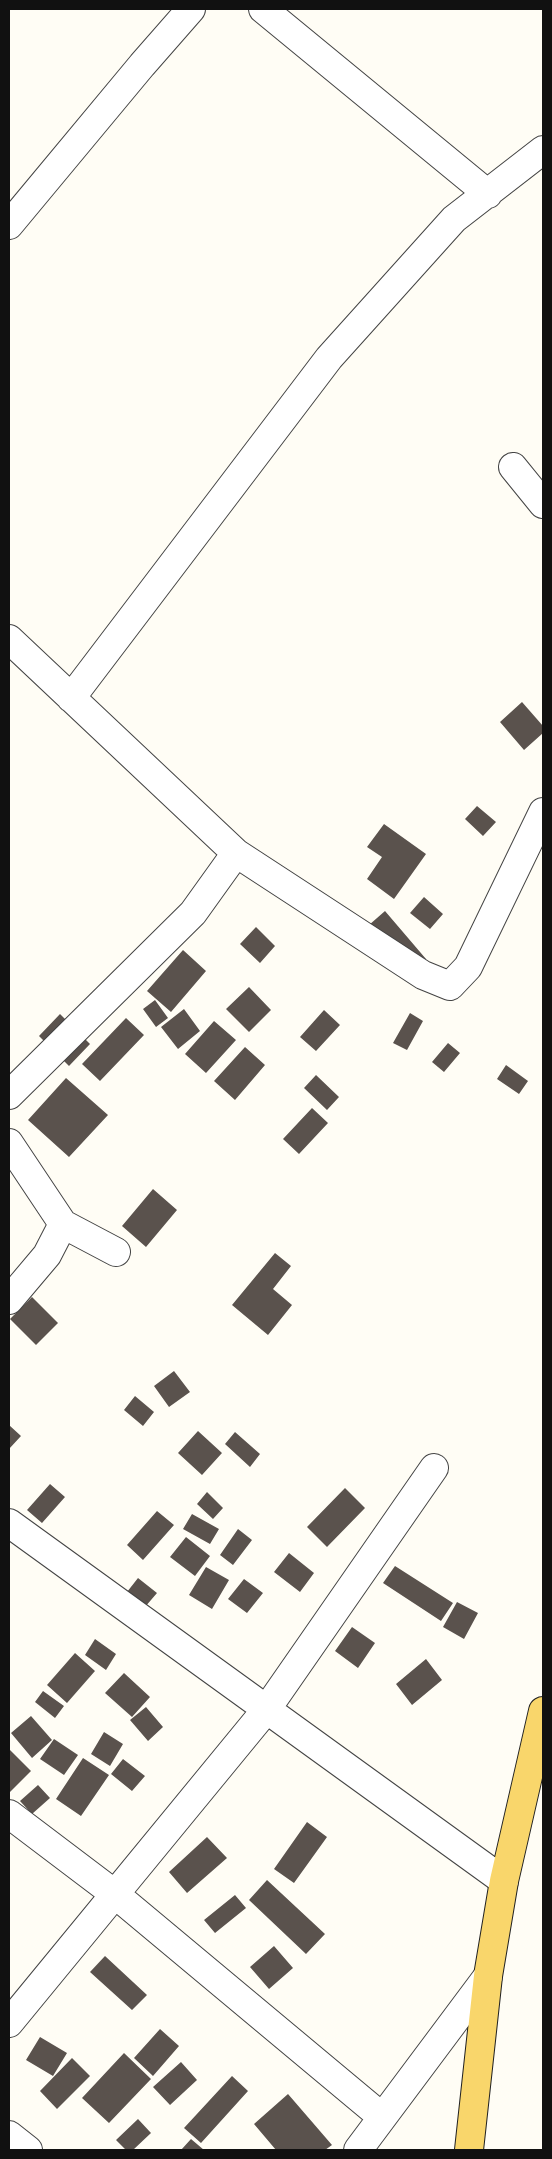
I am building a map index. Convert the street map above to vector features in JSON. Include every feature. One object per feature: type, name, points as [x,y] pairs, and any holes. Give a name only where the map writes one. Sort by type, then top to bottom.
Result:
[{"type":"main road","points":[[469,2150],[488,1976],[504,1880],[543,1711]]},
{"type":"street","points":[[9,225],[191,9]]},
{"type":"street","points":[[263,9],[488,194]]},
{"type":"street","points":[[71,698],[329,358],[454,220],[488,194],[540,159]]},
{"type":"street","points":[[513,467],[543,504]]},
{"type":"street","points":[[9,639],[236,853],[423,975],[450,986],[468,968],[543,812]]},
{"type":"street","points":[[9,1095],[193,913],[236,853]]},
{"type":"street","points":[[9,1143],[63,1224],[116,1252]]},
{"type":"street","points":[[9,1300],[47,1255],[63,1224]]},
{"type":"street","points":[[9,2023],[266,1710],[434,1468]]},
{"type":"street","points":[[9,1523],[504,1880]]},
{"type":"street","points":[[9,1814],[116,1895],[382,2116]]},
{"type":"street","points":[[358,2150],[488,1976]]},
{"type":"street","points":[[9,2135],[28,2150]]},
{"type":"building","points":[[522,702],[543,726],[543,733],[524,750],[500,722]]},
{"type":"building","points":[[477,806],[496,822],[483,836],[465,819]]},
{"type":"building","points":[[384,824],[426,854],[394,899],[367,879],[382,857],[367,847]]},
{"type":"building","points":[[424,897],[443,914],[430,929],[410,913]]},
{"type":"building","points":[[385,911],[426,959],[410,973],[369,925]]},
{"type":"building","points":[[256,927],[275,946],[260,963],[240,944]]},
{"type":"building","points":[[183,950],[206,971],[171,1012],[147,991]]},
{"type":"building","points":[[249,987],[271,1010],[249,1032],[226,1009]]},
{"type":"building","points":[[155,1000],[168,1018],[156,1027],[143,1009]]},
{"type":"building","points":[[184,1009],[200,1031],[178,1049],[161,1027]]},
{"type":"building","points":[[324,1010],[340,1025],[316,1051],[300,1037]]},
{"type":"building","points":[[410,1013],[423,1021],[407,1050],[393,1043]]},
{"type":"building","points":[[60,1014],[90,1044],[69,1066],[39,1036]]},
{"type":"building","points":[[126,1018],[144,1035],[100,1081],[82,1064]]},
{"type":"building","points":[[214,1021],[236,1040],[206,1073],[185,1054]]},
{"type":"building","points":[[448,1043],[460,1053],[444,1072],[432,1062]]},
{"type":"building","points":[[245,1047],[265,1065],[235,1100],[214,1081]]},
{"type":"building","points":[[506,1065],[528,1081],[519,1094],[497,1079]]},
{"type":"building","points":[[316,1075],[339,1097],[327,1110],[304,1088]]},
{"type":"building","points":[[66,1078],[108,1115],[69,1157],[28,1120]]},
{"type":"building","points":[[312,1108],[328,1123],[299,1154],[283,1139]]},
{"type":"building","points":[[153,1189],[177,1210],[146,1247],[122,1226]]},
{"type":"building","points":[[275,1253],[291,1266],[273,1289],[292,1305],[268,1335],[232,1305]]},
{"type":"building","points":[[32,1297],[58,1323],[36,1345],[10,1319]]},
{"type":"building","points":[[174,1371],[190,1392],[169,1407],[154,1386]]},
{"type":"building","points":[[135,1396],[154,1412],[143,1426],[124,1410]]},
{"type":"building","points":[[9,1425],[21,1436],[9,1449]]},
{"type":"building","points":[[198,1431],[222,1453],[202,1475],[178,1453]]},
{"type":"building","points":[[235,1432],[260,1454],[250,1467],[225,1444]]},
{"type":"building","points":[[50,1484],[65,1497],[42,1523],[27,1510]]},
{"type":"building","points":[[345,1488],[365,1508],[327,1547],[307,1527]]},
{"type":"building","points":[[207,1492],[223,1508],[213,1519],[197,1504]]},
{"type":"building","points":[[157,1511],[174,1525],[143,1560],[127,1545]]},
{"type":"building","points":[[192,1514],[219,1529],[210,1544],[183,1529]]},
{"type":"building","points":[[238,1529],[252,1540],[233,1565],[220,1555]]},
{"type":"building","points":[[186,1537],[210,1556],[195,1576],[170,1557]]},
{"type":"building","points":[[289,1553],[314,1573],[300,1592],[274,1572]]},
{"type":"building","points":[[395,1566],[453,1603],[441,1621],[383,1583]]},
{"type":"building","points":[[206,1567],[229,1580],[212,1609],[189,1595]]},
{"type":"building","points":[[138,1578],[157,1593],[145,1607],[127,1592]]},
{"type":"building","points":[[244,1579],[263,1593],[247,1613],[228,1599]]},
{"type":"building","points":[[457,1602],[478,1613],[464,1639],[443,1627]]},
{"type":"building","points":[[352,1627],[375,1643],[358,1668],[335,1651]]},
{"type":"building","points":[[95,1639],[116,1654],[106,1670],[85,1655]]},
{"type":"building","points":[[75,1653],[95,1671],[67,1703],[47,1685]]},
{"type":"building","points":[[426,1659],[442,1680],[412,1705],[396,1684]]},
{"type":"building","points":[[124,1673],[150,1697],[132,1717],[105,1693]]},
{"type":"building","points":[[43,1691],[64,1706],[55,1718],[35,1702]]},
{"type":"building","points":[[146,1707],[163,1727],[148,1741],[130,1720]]},
{"type":"building","points":[[31,1716],[52,1740],[32,1758],[11,1733]]},
{"type":"building","points":[[104,1732],[123,1744],[110,1766],[91,1754]]},
{"type":"building","points":[[54,1739],[78,1755],[64,1775],[40,1759]]},
{"type":"building","points":[[9,1749],[31,1771],[9,1793]]},
{"type":"building","points":[[83,1758],[109,1775],[81,1816],[56,1799]]},
{"type":"building","points":[[123,1759],[145,1776],[132,1791],[111,1774]]},
{"type":"building","points":[[38,1785],[50,1798],[32,1814],[20,1801]]},
{"type":"building","points":[[307,1822],[327,1837],[294,1883],[274,1869]]},
{"type":"building","points":[[207,1837],[227,1858],[187,1893],[169,1872]]},
{"type":"building","points":[[267,1880],[325,1934],[306,1954],[249,1900]]},
{"type":"building","points":[[235,1895],[246,1908],[215,1933],[204,1920]]},
{"type":"building","points":[[274,1946],[293,1968],[269,1989],[250,1967]]},
{"type":"building","points":[[105,1956],[147,1995],[132,2010],[90,1972]]},
{"type":"building","points":[[160,2029],[179,2046],[153,2076],[134,2058]]},
{"type":"building","points":[[40,2037],[67,2053],[53,2076],[26,2060]]},
{"type":"building","points":[[124,2053],[151,2079],[109,2123],[82,2098]]},
{"type":"building","points":[[72,2058],[90,2076],[57,2109],[40,2091]]},
{"type":"building","points":[[181,2062],[197,2080],[170,2105],[153,2087]]},
{"type":"building","points":[[232,2076],[248,2091],[201,2143],[184,2128]]},
{"type":"building","points":[[288,2094],[332,2145],[325,2150],[276,2150],[254,2124]]},
{"type":"building","points":[[138,2119],[151,2133],[133,2150],[126,2150],[116,2140]]},
{"type":"building","points":[[191,2139],[204,2150],[181,2150]]}]
